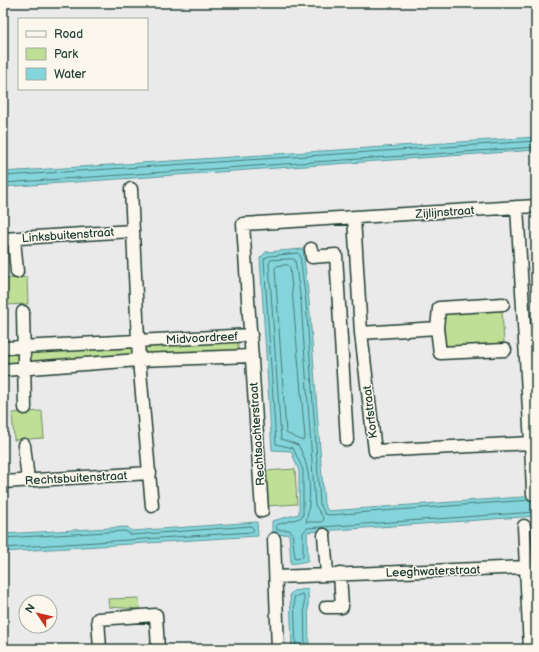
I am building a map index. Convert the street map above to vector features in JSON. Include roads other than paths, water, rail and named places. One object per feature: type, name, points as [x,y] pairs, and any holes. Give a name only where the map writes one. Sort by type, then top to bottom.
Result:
[{"type":"street","name":"Linksbuitenstraat","points":[[131,189],[132,231],[139,341]]},
{"type":"street","name":"Zijlijnstraat","points":[[251,335],[243,224],[536,206]]},
{"type":"street","points":[[517,207],[530,325],[533,494]]},
{"type":"street","name":"Korfstraat","points":[[354,218],[361,333],[375,451],[532,439]]},
{"type":"street","name":"Linksbuitenstraat","points":[[8,239],[132,231]]},
{"type":"street","points":[[8,239],[16,272]]},
{"type":"street","points":[[311,250],[312,257],[336,256],[348,440]]},
{"type":"street","points":[[503,304],[439,308],[437,328],[440,353],[505,350]]},
{"type":"street","points":[[23,312],[25,408]]},
{"type":"street","points":[[361,333],[437,328]]},
{"type":"street","name":"Midvoordreef","points":[[3,348],[251,335],[252,356],[139,360],[3,370]]},
{"type":"street","points":[[139,341],[139,360],[152,506]]},
{"type":"street","name":"Rechtsachterstraat","points":[[252,356],[262,511]]},
{"type":"street","points":[[24,445],[28,480]]},
{"type":"street","name":"Rechtsbuitenstraat","points":[[3,482],[150,473]]},
{"type":"street","points":[[524,526],[526,567],[532,613],[530,649]]},
{"type":"street","points":[[324,535],[327,574]]},
{"type":"street","points":[[274,539],[278,649]]},
{"type":"street","name":"Leeghwaterstraat","points":[[276,577],[526,567]]},
{"type":"street","points":[[326,607],[342,607],[340,574]]},
{"type":"street","points":[[100,649],[98,619],[156,615],[158,649]]},
{"type":"water","points":[[536,137],[536,150],[3,187],[3,172]]},
{"type":"water","points":[[303,249],[309,301],[324,504],[328,511],[536,496],[536,516],[307,532],[308,561],[291,564],[289,534],[272,535],[272,521],[299,514],[299,471],[291,451],[272,450],[260,258],[266,252]]},
{"type":"water","points":[[257,522],[258,536],[3,552],[3,534],[127,527],[132,531]]},
{"type":"water","points":[[308,589],[309,649],[292,649],[290,594],[293,591]]}]
